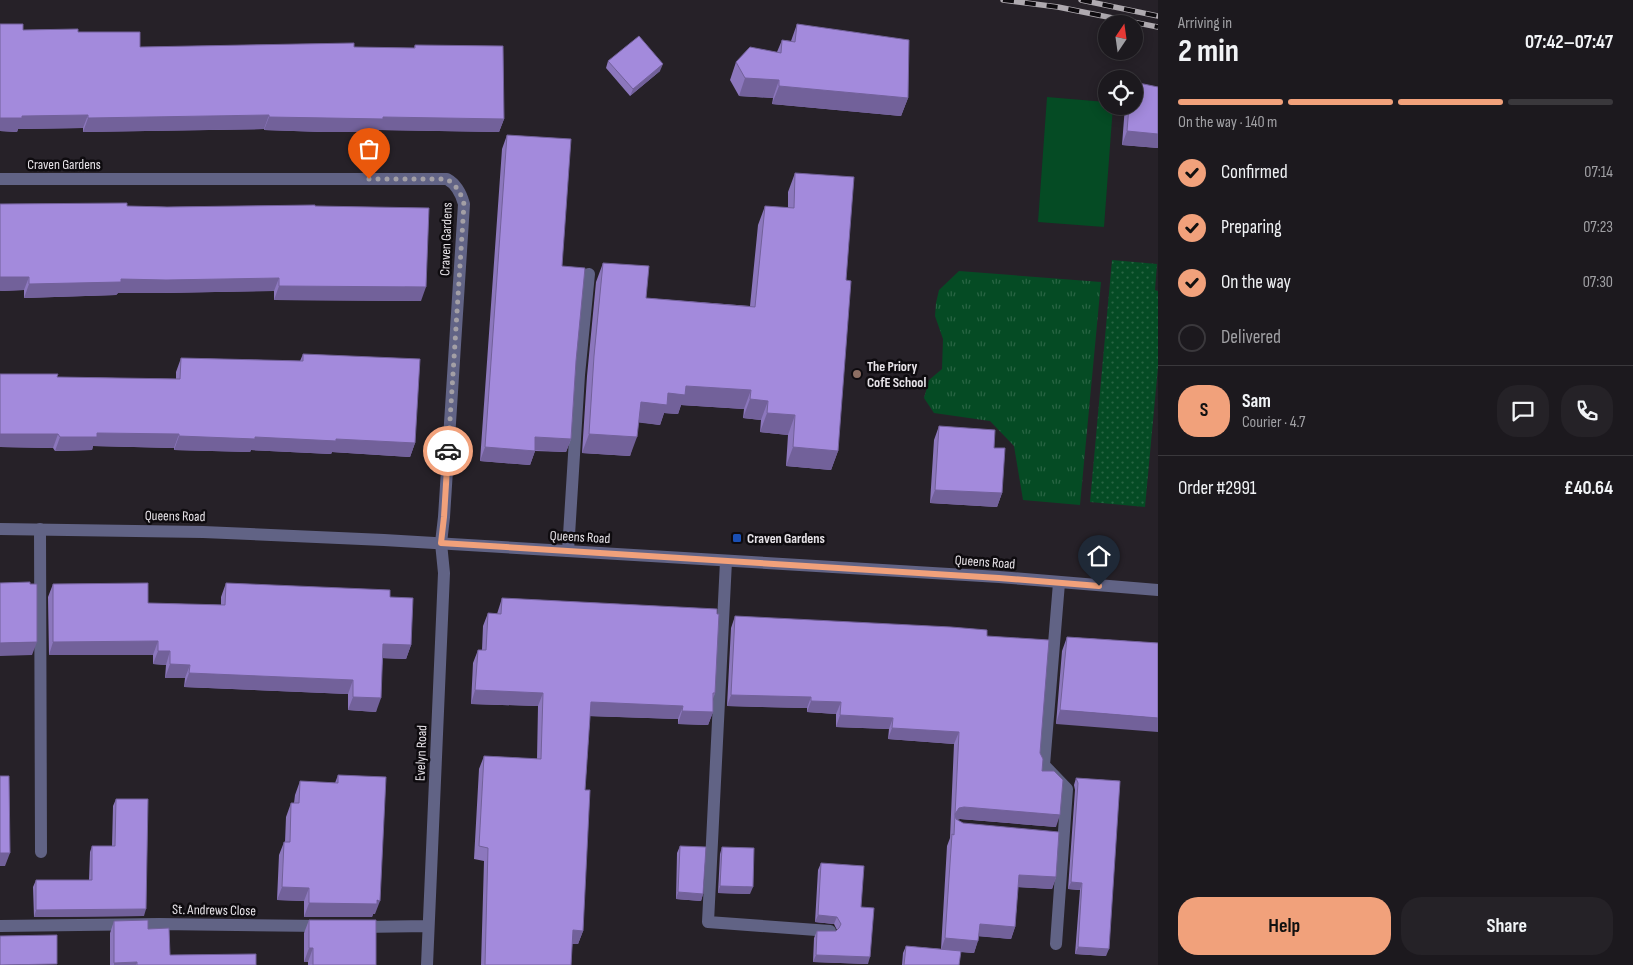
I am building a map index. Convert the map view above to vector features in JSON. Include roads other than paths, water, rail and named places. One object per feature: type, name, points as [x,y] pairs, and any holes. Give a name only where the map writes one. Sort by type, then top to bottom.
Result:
[{"type":"street","name":"Craven Gardens","points":[[0,179],[446,179],[452,182],[462,196],[464,204],[441,543]]},
{"type":"street","points":[[568,551],[579,375],[589,274]]},
{"type":"street","points":[[40,529],[41,852]]},
{"type":"street","name":"Queens Road","points":[[0,530],[203,532],[441,543],[999,578],[1158,590]]},
{"type":"street","name":"Evelyn Road","points":[[427,965],[444,573],[441,543]]},
{"type":"street","points":[[726,561],[708,922],[830,931]]},
{"type":"street","points":[[1056,944],[1059,835],[1068,789],[1044,765],[1059,583]]},
{"type":"street","name":"St. Andrews Close","points":[[0,926],[158,924],[428,926]]},
{"type":"railway","points":[[1003,0],[1058,7],[1158,27]]},
{"type":"railway","points":[[1081,0],[1158,16]]},
{"type":"place","name":"The Priory CofE School","points":[[857,374]]},
{"type":"place","name":"Craven Gardens","points":[[737,538]]}]
